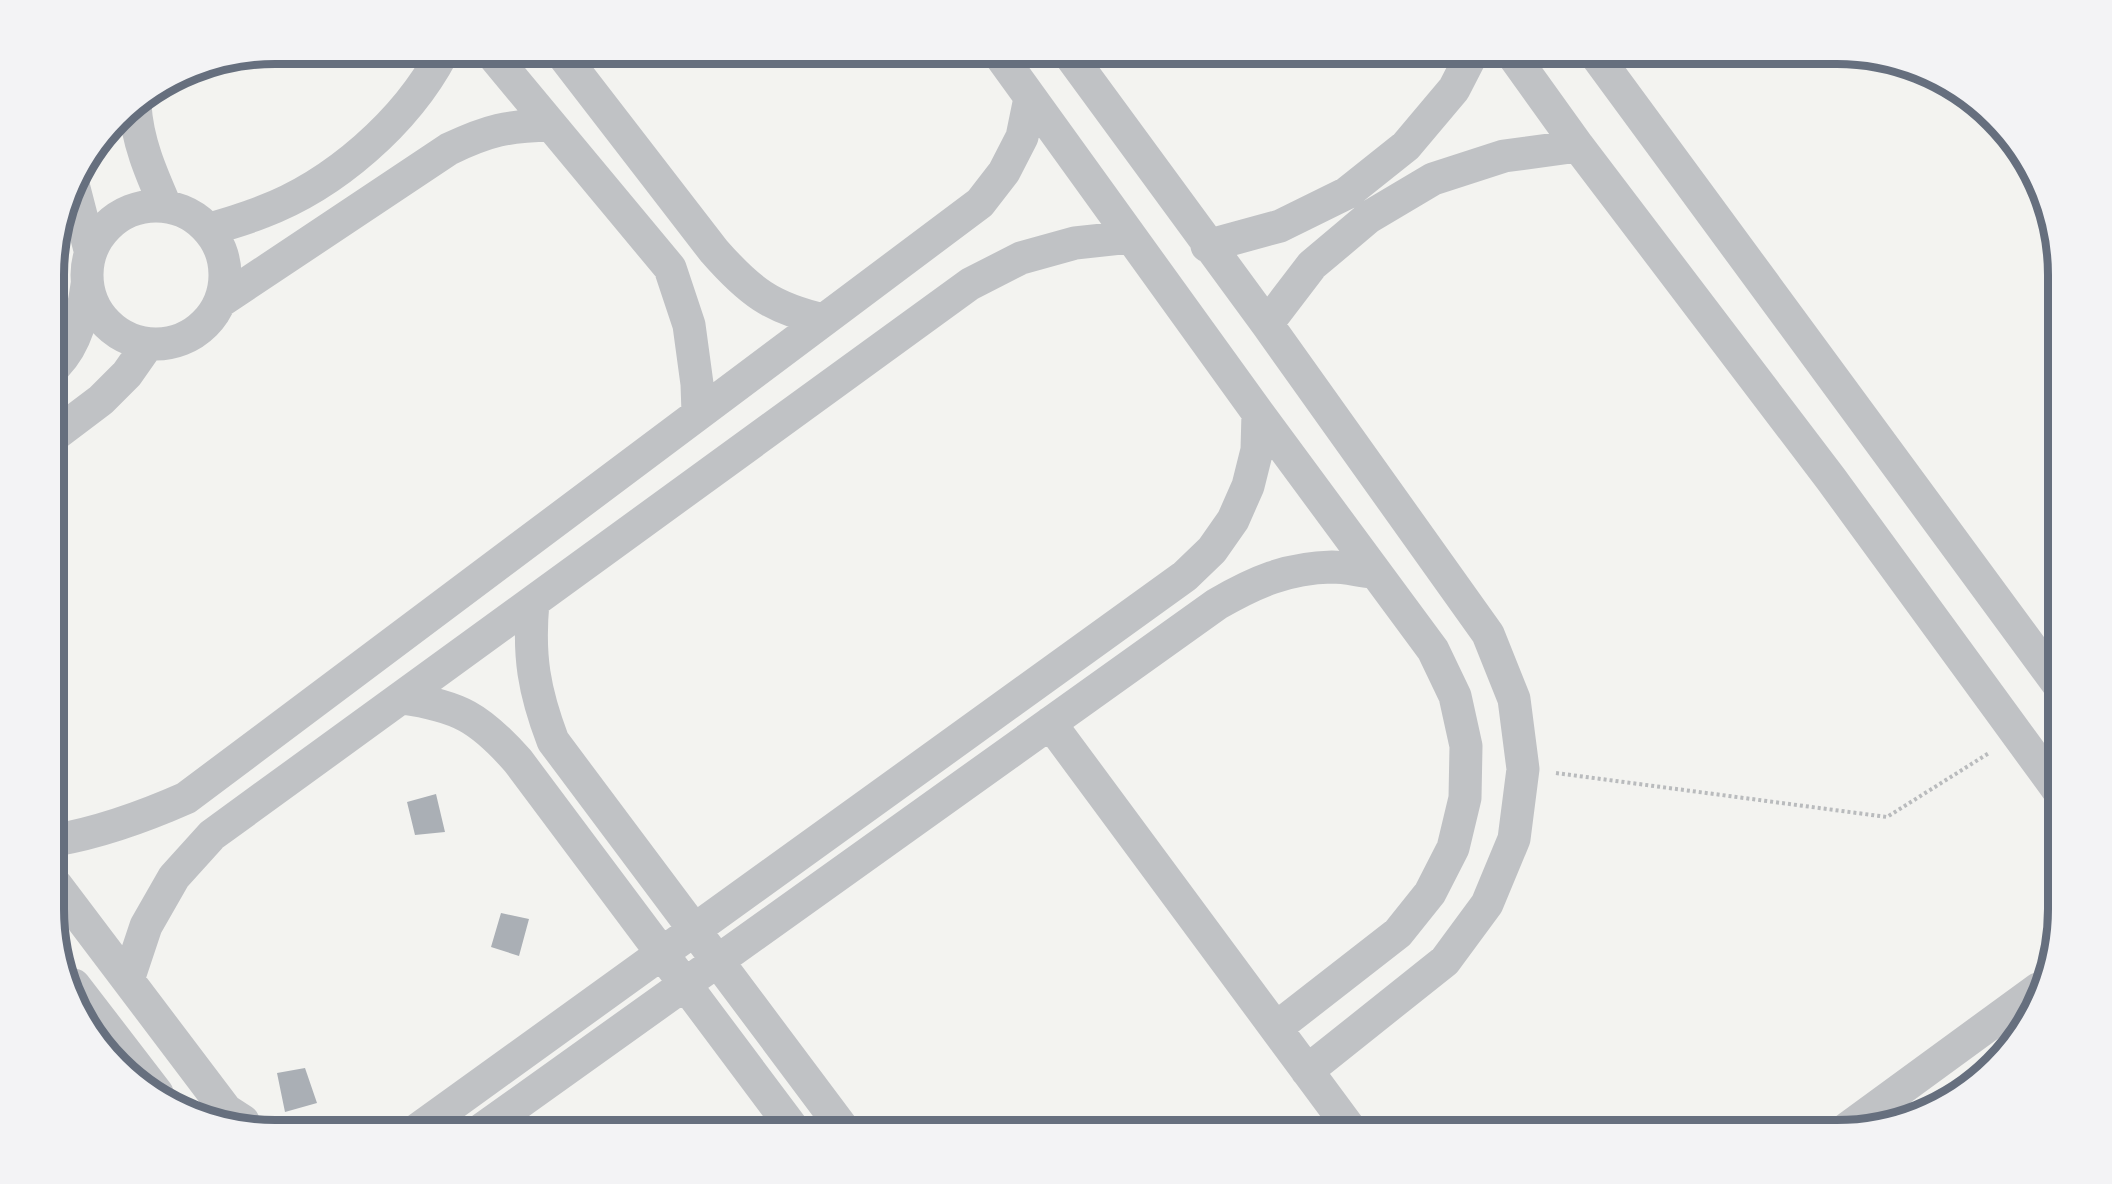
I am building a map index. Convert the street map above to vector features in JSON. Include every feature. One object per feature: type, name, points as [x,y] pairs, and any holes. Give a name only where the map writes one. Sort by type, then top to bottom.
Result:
[{"type":"street","points":[[1077,64],[1207,246],[1267,324],[1488,634],[1514,699],[1523,769],[1514,839],[1487,904],[1445,961],[1307,1071]]},
{"type":"street","points":[[1207,246],[1280,226],[1347,193],[1406,146],[1454,88],[1467,64]]},
{"type":"street","points":[[1519,64],[1578,146],[1831,479],[2048,776]]},
{"type":"street","points":[[1602,64],[2048,670]]},
{"type":"street","points":[[210,229],[264,212],[305,191],[361,153],[401,113],[436,65]]},
{"type":"street","points":[[501,65],[670,268],[689,325],[695,364],[698,413]]},
{"type":"street","points":[[570,65],[734,273],[753,291],[774,304],[799,314],[824,320]]},
{"type":"street","points":[[1006,65],[1258,413],[1433,650],[1455,696],[1466,746],[1465,798],[1453,848],[1430,893],[1398,933],[1276,1028]]},
{"type":"street","points":[[64,839],[134,820],[186,798],[980,203],[1004,172],[1022,137],[1030,98]]},
{"type":"street","points":[[136,117],[147,164],[165,205]]},
{"type":"street","points":[[221,301],[449,149],[481,134],[516,126],[551,125]]},
{"type":"street","points":[[1267,324],[1320,258],[1369,217],[1424,185],[1504,156],[1578,146]]},
{"type":"street","points":[[78,203],[90,250]]},
{"type":"street","points":[[64,354],[75,338],[84,313],[90,250],[112,221],[128,212],[146,206],[165,205],[181,211],[210,229],[220,247],[225,264],[225,282],[221,301],[212,316],[192,334],[167,343],[148,344],[115,331],[92,303],[87,285]]},
{"type":"street","points":[[128,980],[146,926],[157,906],[174,877],[212,835],[970,284],[1020,258],[1075,243],[1131,237]]},
{"type":"street","points":[[64,428],[101,400],[127,374],[148,344]]},
{"type":"street","points":[[431,1120],[1185,576],[1212,550],[1233,520],[1248,486],[1257,450],[1258,413]]},
{"type":"street","points":[[495,1120],[1217,604],[1253,584],[1292,571],[1333,567],[1374,572]]},
{"type":"street","points":[[533,602],[530,637],[533,673],[540,708],[553,741],[836,1120]]},
{"type":"street","points":[[402,698],[435,703],[467,715],[496,735],[518,761],[786,1120]]},
{"type":"street","points":[[1050,723],[1343,1119]]},
{"type":"street","points":[[64,896],[226,1110],[234,1115]]},
{"type":"street","points":[[1861,1118],[2028,996]]},
{"type":"street","points":[[85,999],[139,1069]]},
{"type":"path","points":[[1523,769],[1887,817],[2018,735]]},
{"type":"building","points":[[436,794],[445,832],[415,835],[407,802]]},
{"type":"building","points":[[501,913],[529,919],[519,956],[491,947]]},
{"type":"building","points":[[305,1068],[317,1103],[285,1112],[277,1073]]}]
